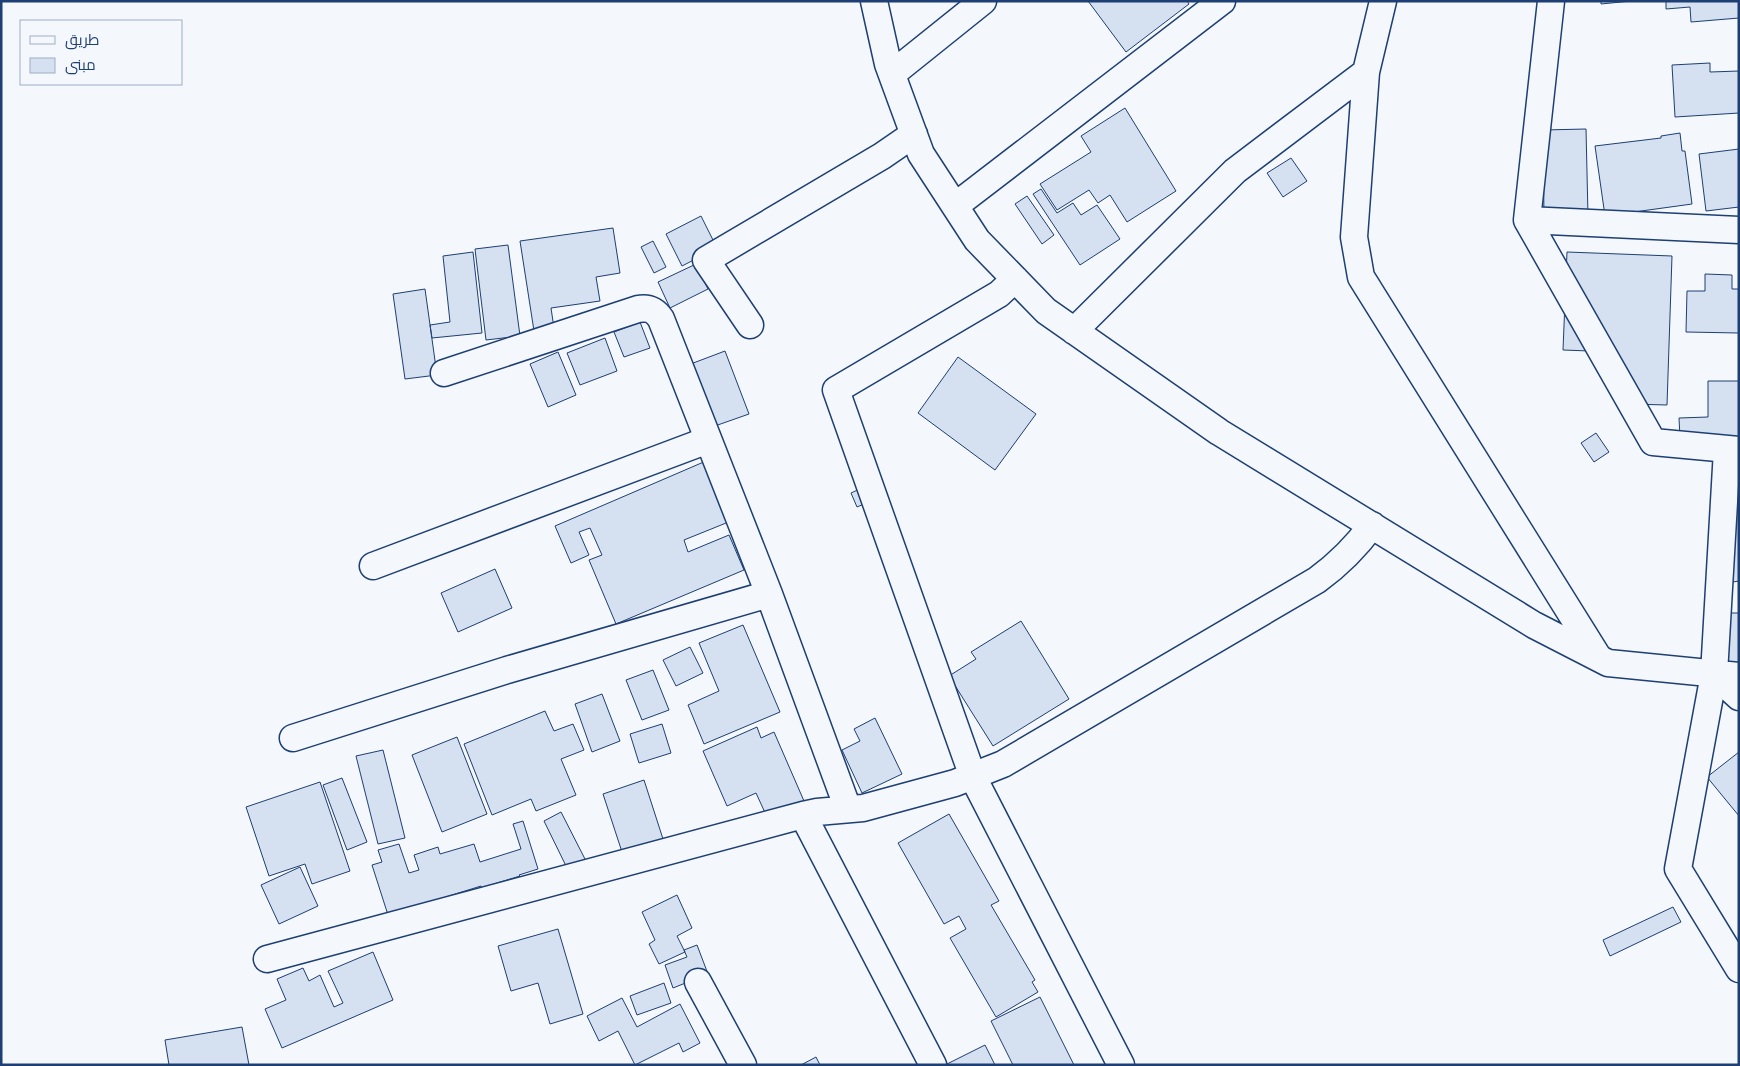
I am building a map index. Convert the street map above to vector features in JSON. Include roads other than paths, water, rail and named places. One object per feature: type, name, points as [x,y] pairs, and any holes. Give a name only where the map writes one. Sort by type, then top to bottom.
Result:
[{"type":"street","points":[[874,1],[892,74],[921,154],[977,240],[1046,311],[1219,432],[1534,625],[1608,663],[1726,675]]},
{"type":"street","points":[[892,74],[983,1]]},
{"type":"street","points":[[955,206],[1222,1]]},
{"type":"street","points":[[1383,1],[1366,72],[1354,237],[1361,277],[1598,657]]},
{"type":"street","points":[[1550,1],[1527,220],[1652,442],[1733,450],[1726,675],[1678,869],[1739,969]]},
{"type":"street","points":[[1074,330],[1235,171],[1366,72]]},
{"type":"street","points":[[750,324],[706,260],[882,156],[914,134]]},
{"type":"street","points":[[1527,220],[1739,230]]},
{"type":"street","points":[[1015,279],[999,294],[836,390],[973,777],[1121,1065]]},
{"type":"street","points":[[444,373],[638,309],[652,309],[657,313],[769,594],[848,809]]},
{"type":"street","points":[[374,566],[708,440]]},
{"type":"street","points":[[267,959],[803,815],[863,808],[973,777],[1003,764],[1317,580],[1344,559],[1372,526]]},
{"type":"street","points":[[293,738],[499,673],[769,594]]},
{"type":"street","points":[[1726,675],[1739,697]]},
{"type":"street","points":[[803,815],[933,1065]]},
{"type":"street","points":[[698,982],[743,1065]]}]
